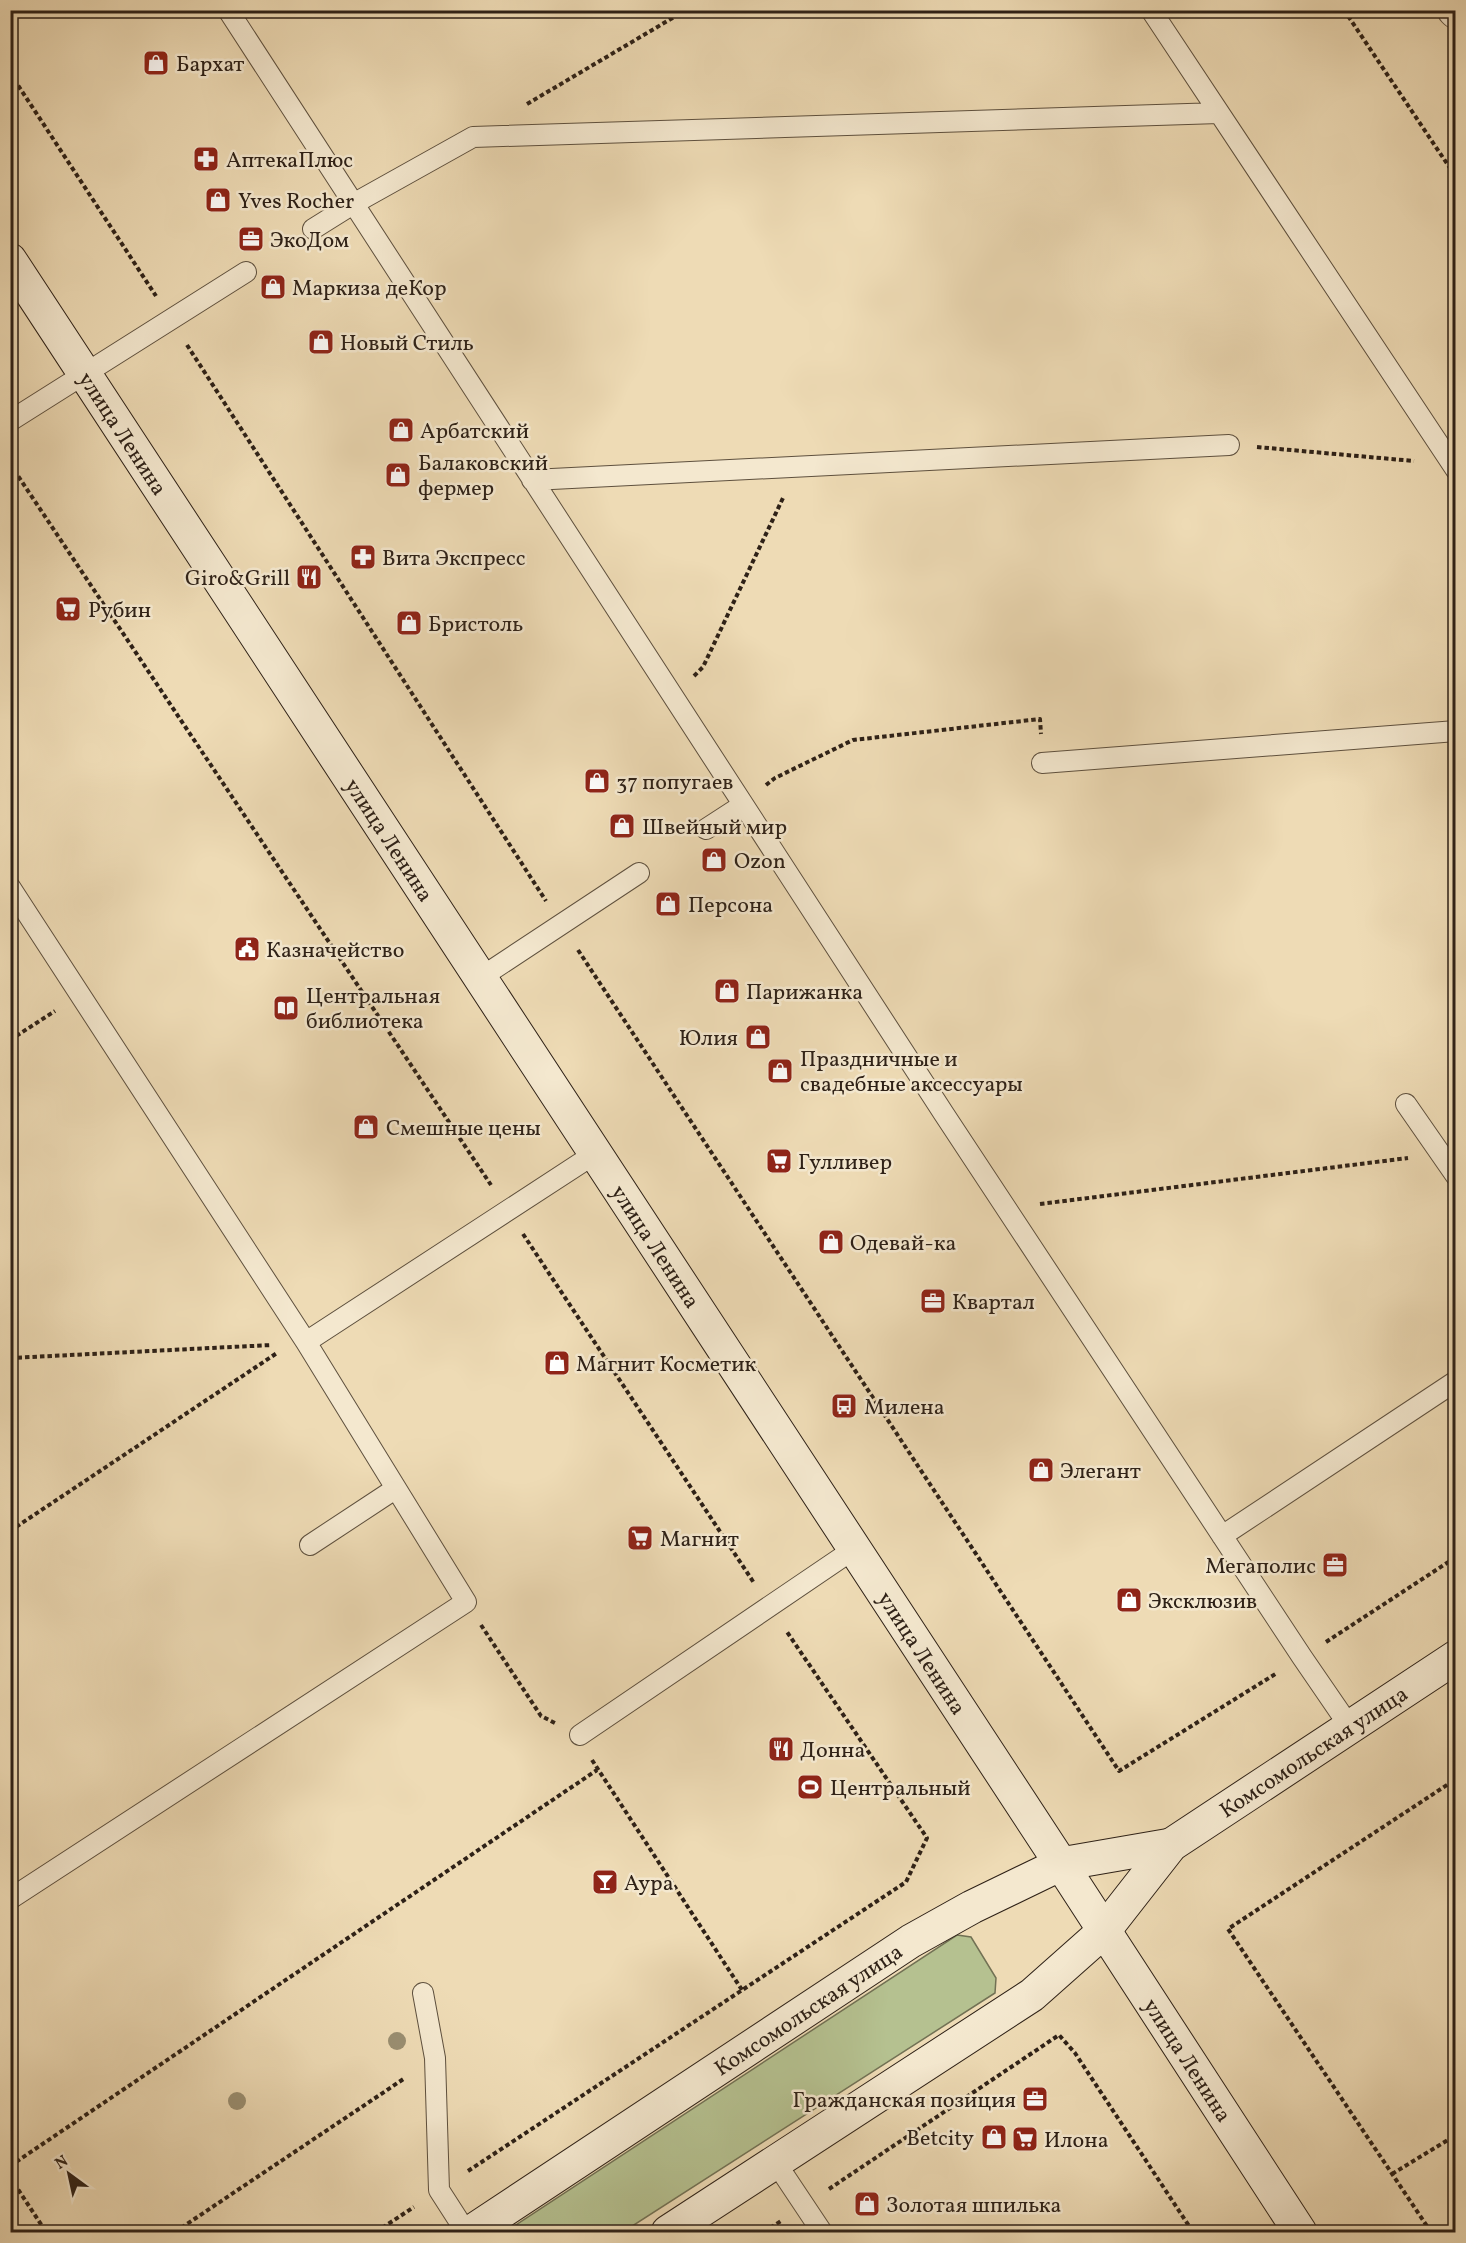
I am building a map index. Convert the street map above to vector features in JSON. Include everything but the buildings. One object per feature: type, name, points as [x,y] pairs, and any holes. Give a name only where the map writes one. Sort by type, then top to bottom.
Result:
[{"type":"main road","name":"улица Ленина","points":[[10,260],[1300,2232]]},
{"type":"main road","name":"Комсомольская улица","points":[[668,2232],[1012,2010],[1103,1932],[1171,1845],[1455,1658]]},
{"type":"main road","name":"Комсомольская улица","points":[[469,2232],[910,1941],[972,1907],[1060,1864],[1171,1845]]},
{"type":"lane","points":[[228,10],[1006,1209],[1350,1727]]},
{"type":"lane","points":[[1151,10],[1454,467]]},
{"type":"lane","points":[[313,229],[472,137],[1219,113]]},
{"type":"lane","points":[[10,421],[246,272]]},
{"type":"lane","points":[[532,480],[1229,445]]},
{"type":"lane","points":[[1042,763],[1455,731]]},
{"type":"lane","points":[[706,829],[743,805]]},
{"type":"lane","points":[[480,978],[639,873]]},
{"type":"lane","points":[[10,887],[298,1343],[395,1489],[466,1602],[10,1899]]},
{"type":"lane","points":[[1406,1104],[1455,1176]]},
{"type":"lane","points":[[298,1343],[596,1153]]},
{"type":"lane","points":[[1222,1536],[1455,1381]]},
{"type":"lane","points":[[310,1545],[395,1489]]},
{"type":"lane","points":[[580,1735],[855,1549]]},
{"type":"lane","points":[[423,1993],[435,2058],[439,2190],[469,2232]]},
{"type":"lane","points":[[776,2163],[822,2232]]},
{"type":"path","points":[[523,107],[686,10]]},
{"type":"path","points":[[1344,10],[1455,177]]},
{"type":"path","points":[[1229,445],[1454,467]]},
{"type":"path","points":[[10,464],[769,1606],[927,1838],[906,1882],[376,2232]]},
{"type":"path","points":[[673,699],[703,667],[797,467]]},
{"type":"path","points":[[743,805],[775,778],[853,740],[1040,719],[1042,763]]},
{"type":"path","points":[[10,1040],[80,995]]},
{"type":"path","points":[[1006,1209],[1440,1154]]},
{"type":"path","points":[[10,1358],[298,1343]]},
{"type":"path","points":[[10,1531],[298,1343]]},
{"type":"path","points":[[466,1602],[541,1716],[580,1735],[597,1770],[742,1990]]},
{"type":"path","points":[[10,2166],[597,1770]]},
{"type":"path","points":[[1431,2232],[1228,1929],[1455,1779]]},
{"type":"path","points":[[764,2232],[1059,2035],[1075,2054],[1193,2232]]},
{"type":"path","points":[[177,2232],[435,2058]]},
{"type":"path","points":[[1392,2174],[1455,2135]]},
{"type":"path","points":[[10,2177],[46,2232]]},
{"type":"green space","points":[[957,1935],[971,1937],[996,1978],[995,1993],[623,2232],[505,2232]]},
{"type":"place","name":"Бархат","points":[[156,63]]},
{"type":"place","name":"АптекаПлюс","points":[[206,159]]},
{"type":"place","name":"Yves Rocher","points":[[218,200]]},
{"type":"place","name":"ЭкоДом","points":[[251,239]]},
{"type":"place","name":"Маркиза деКор","points":[[273,287]]},
{"type":"place","name":"Новый Стиль","points":[[321,342]]},
{"type":"place","name":"Арбатский","points":[[401,430]]},
{"type":"place","name":"Балаковский фермер","points":[[398,475]]},
{"type":"place","name":"Вита Экспресс","points":[[363,557]]},
{"type":"place","name":"Giro&Grill","points":[[309,577]]},
{"type":"place","name":"Рубин","points":[[68,609]]},
{"type":"place","name":"Бристоль","points":[[409,623]]},
{"type":"place","name":"37 попугаев","points":[[597,781]]},
{"type":"place","name":"Швейный мир","points":[[622,826]]},
{"type":"place","name":"Ozon","points":[[714,860]]},
{"type":"place","name":"Персона","points":[[668,904]]},
{"type":"place","name":"Казначейство","points":[[247,949]]},
{"type":"place","name":"Парижанка","points":[[727,991]]},
{"type":"place","name":"Центральная библиотека","points":[[286,1008]]},
{"type":"place","name":"Юлия","points":[[758,1037]]},
{"type":"place","name":"Праздничные и свадебные аксессуары","points":[[780,1071]]},
{"type":"place","name":"Смешные цены","points":[[366,1127]]},
{"type":"place","name":"Гулливер","points":[[779,1161]]},
{"type":"place","name":"Одевай-ка","points":[[831,1242]]},
{"type":"place","name":"Квартал","points":[[933,1301]]},
{"type":"place","name":"Магнит Косметик","points":[[557,1363]]},
{"type":"place","name":"Милена","points":[[844,1406]]},
{"type":"place","name":"Элегант","points":[[1041,1470]]},
{"type":"place","name":"Магнит","points":[[640,1538]]},
{"type":"place","name":"Мегаполис","points":[[1335,1565]]},
{"type":"place","name":"Эксклюзив","points":[[1129,1600]]},
{"type":"place","name":"Донна","points":[[781,1749]]},
{"type":"place","name":"Центральный","points":[[810,1787]]},
{"type":"place","name":"Аура","points":[[605,1882]]},
{"type":"place","name":"Гражданская позиция","points":[[1035,2099]]},
{"type":"place","name":"Betcity","points":[[994,2137]]},
{"type":"place","name":"Илона","points":[[1025,2139]]},
{"type":"place","name":"Золотая шпилька","points":[[867,2204]]}]
